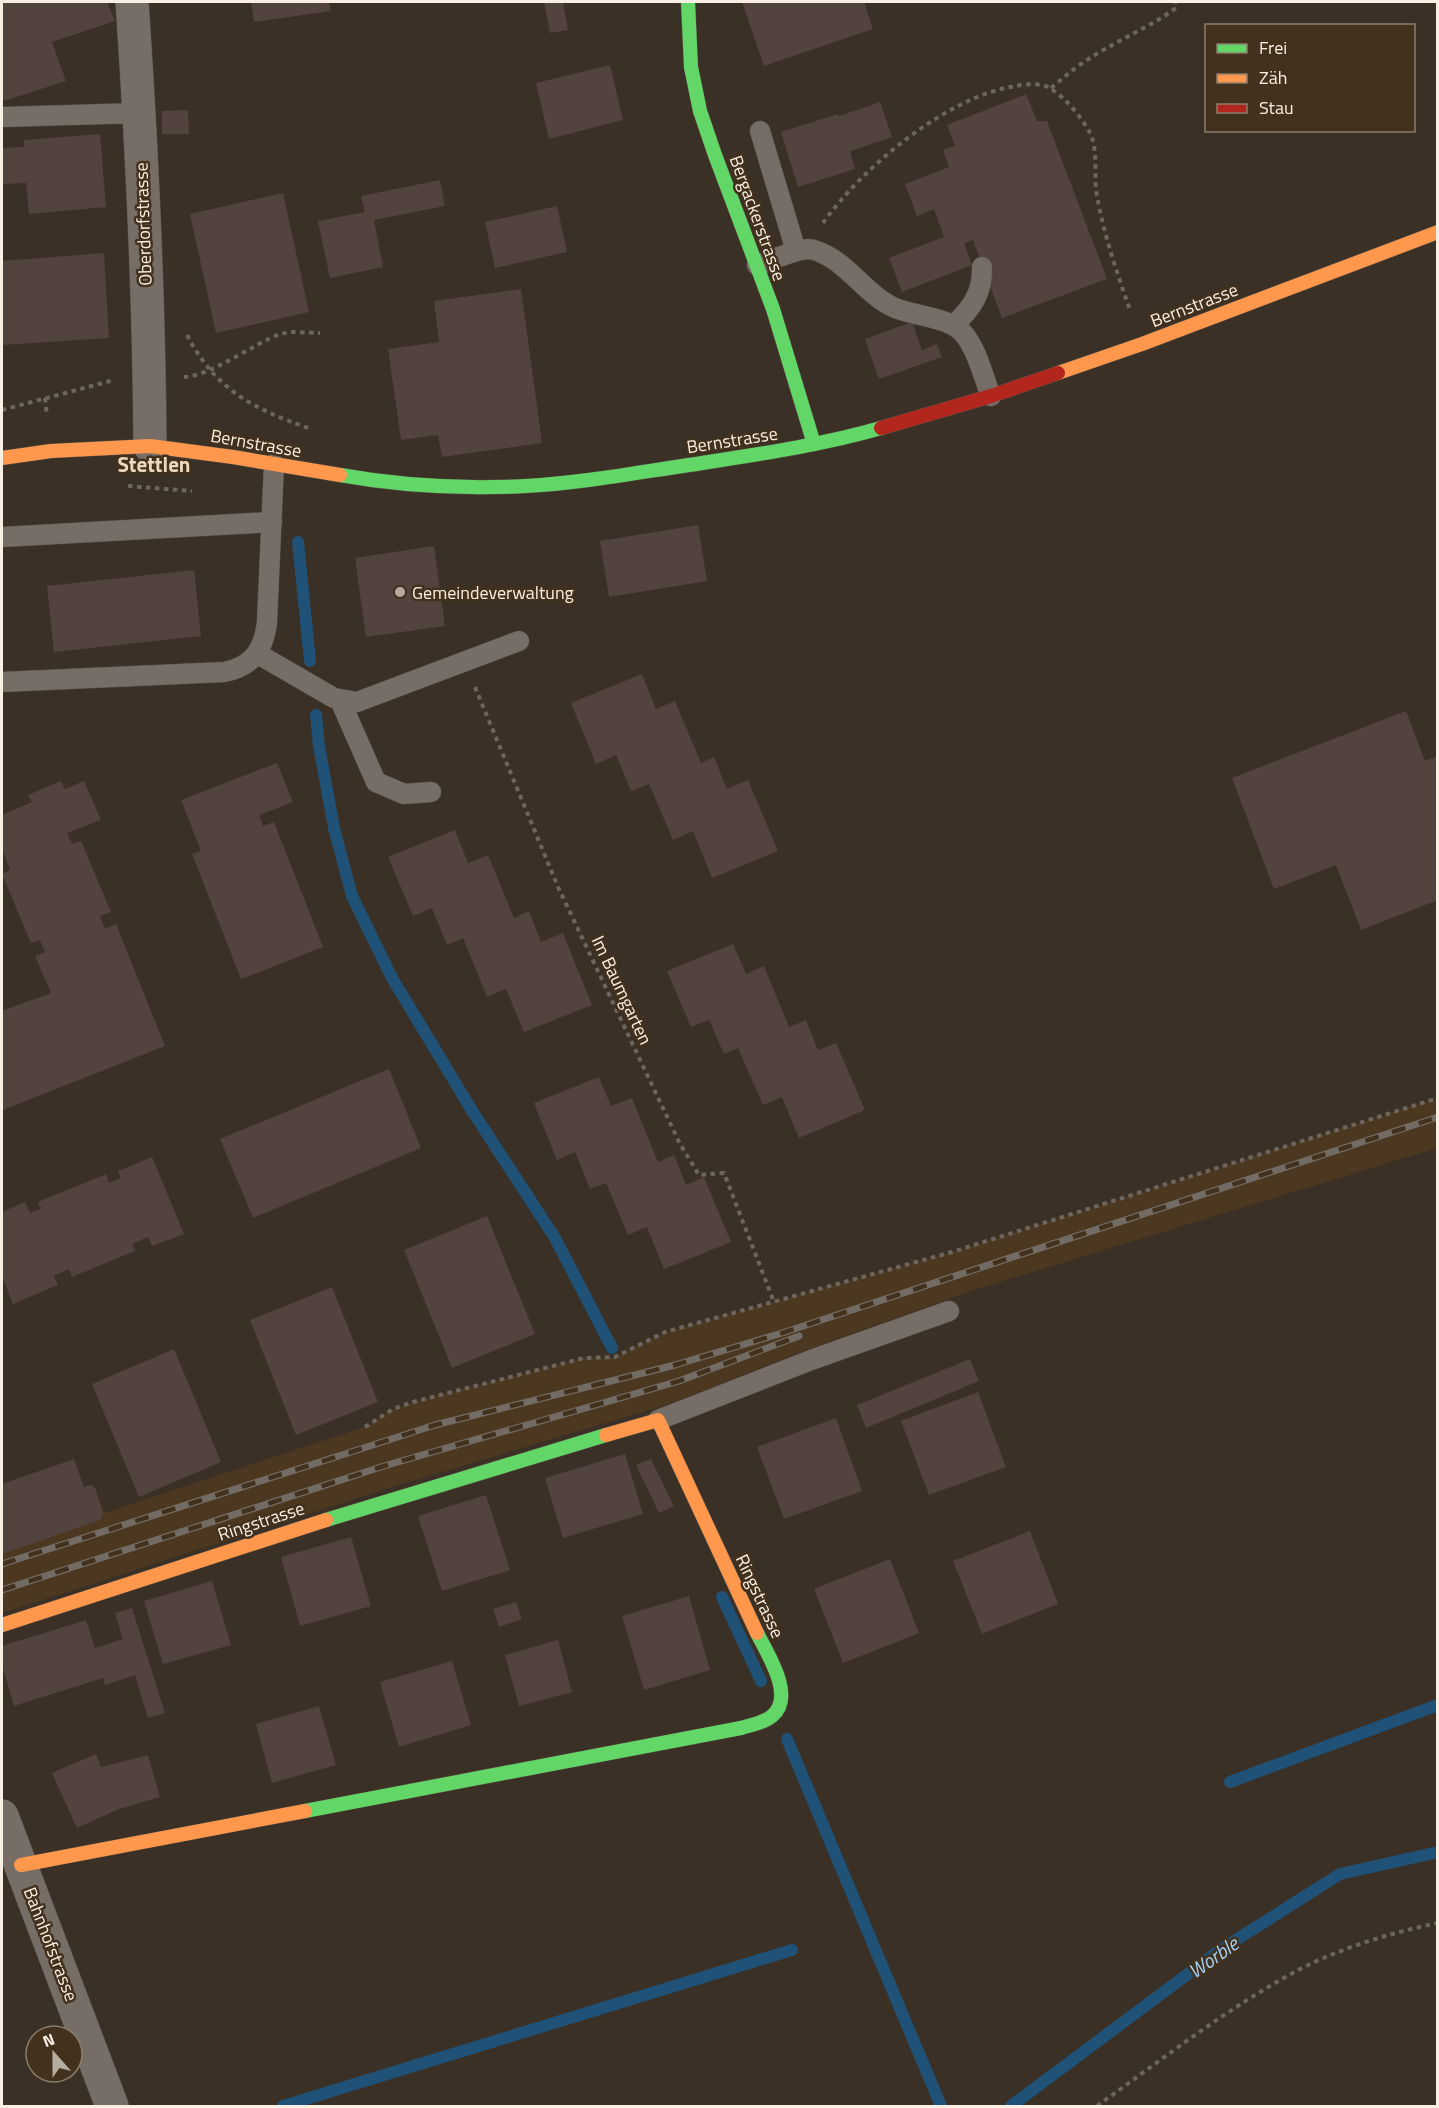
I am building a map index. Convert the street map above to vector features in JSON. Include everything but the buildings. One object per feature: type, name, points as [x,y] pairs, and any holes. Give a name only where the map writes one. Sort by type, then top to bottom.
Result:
[{"type":"street","name":"Oberdorfstrasse","points":[[132,2],[139,113],[150,446]]},
{"type":"street","name":"Bergackerstrasse","points":[[688,2],[688,35],[694,86],[708,135],[798,385],[814,444]]},
{"type":"street","name":"Bernstrasse","points":[[2,458],[51,451],[150,446],[184,449],[367,480],[477,488],[594,479],[774,452],[863,433],[991,396],[1142,344],[1437,232]]},
{"type":"street","name":"Ringstrasse","points":[[2,1625],[504,1463],[658,1420],[780,1682],[783,1698],[774,1717],[741,1728],[21,1865]]},
{"type":"street","name":"Bahnhofstrasse","points":[[2,1816],[112,2106]]},
{"type":"lane","points":[[2,117],[139,113]]},
{"type":"lane","points":[[760,131],[804,250]]},
{"type":"lane","points":[[757,266],[804,250],[837,260],[878,297],[895,308],[954,325],[964,334],[972,349],[991,396]]},
{"type":"lane","points":[[954,325],[967,313],[974,301],[982,283],[982,267]]},
{"type":"lane","points":[[2,682],[224,672],[245,666],[258,654],[267,622],[274,464]]},
{"type":"lane","points":[[2,537],[272,522]]},
{"type":"lane","points":[[258,654],[340,700],[357,702],[519,640]]},
{"type":"lane","points":[[340,700],[376,782],[404,794],[431,792]]},
{"type":"lane","points":[[658,1420],[811,1360],[950,1311]]},
{"type":"path","points":[[1051,88],[1083,62],[1162,18],[1176,8],[1176,2]]},
{"type":"path","points":[[804,250],[838,201],[865,174],[937,117],[974,98],[1005,88],[1028,84],[1051,88],[1083,122],[1091,135],[1094,147],[1096,193],[1101,216],[1142,344]]},
{"type":"path","points":[[183,327],[198,353],[218,380],[265,413],[308,428]]},
{"type":"path","points":[[122,486],[198,492]]},
{"type":"path","name":"Im Baumgarten","points":[[465,661],[558,887],[675,1134],[699,1176],[723,1173],[774,1302]]},
{"type":"path","points":[[365,1427],[393,1409],[413,1402],[584,1358],[615,1357],[665,1332],[952,1252],[1437,1098]]},
{"type":"path","points":[[1097,2106],[1226,2014],[1292,1974],[1348,1950],[1408,1929],[1437,1923]]},
{"type":"shaded area","points":[[1437,1098],[1437,1148],[974,1290],[806,1350],[669,1404],[392,1487],[2,1613],[2,1520],[85,1492],[91,1485],[95,1488],[104,1513],[365,1427],[393,1409],[413,1402],[584,1358],[615,1357],[665,1332],[952,1252]]},
{"type":"waterway","points":[[298,542],[310,661]]},
{"type":"waterway","points":[[316,715],[319,746],[334,828],[352,896],[392,978],[471,1109],[555,1238],[612,1348]]},
{"type":"waterway","points":[[722,1597],[761,1681]]},
{"type":"waterway","points":[[1230,1782],[1438,1705]]},
{"type":"waterway","points":[[787,1739],[941,2106]]},
{"type":"waterway","name":"Worble","points":[[1011,2106],[1220,1950],[1340,1874],[1438,1852]]},
{"type":"waterway","points":[[283,2106],[792,1950]]},
{"type":"railway","points":[[2,1564],[435,1425],[675,1365],[782,1333],[1438,1117]]},
{"type":"railway","points":[[2,1590],[384,1466],[679,1381],[799,1336]]},
{"type":"traffic: fast","points":[[688,2],[691,67],[700,111],[773,309],[814,444]]},
{"type":"traffic: fast","points":[[340,475],[433,486],[547,485],[761,454],[881,428]]},
{"type":"traffic: fast","points":[[326,1520],[606,1435]]},
{"type":"traffic: fast","points":[[305,1811],[741,1728],[761,1722],[772,1716],[779,1708],[781,1698],[777,1675],[757,1633]]},
{"type":"traffic: slow","points":[[1058,373],[1142,344],[1438,232]]},
{"type":"traffic: slow","points":[[2,458],[51,451],[150,446],[340,475]]},
{"type":"traffic: slow","points":[[606,1435],[658,1420],[757,1633]]},
{"type":"traffic: slow","points":[[2,1625],[326,1520]]},
{"type":"traffic: slow","points":[[21,1865],[305,1811]]},
{"type":"traffic: jam","points":[[881,428],[991,396],[1058,373]]},
{"type":"place","name":"Gemeindeverwaltung","points":[[400,592]]},
{"type":"district","name":"Stettlen","points":[[154,464]]}]
